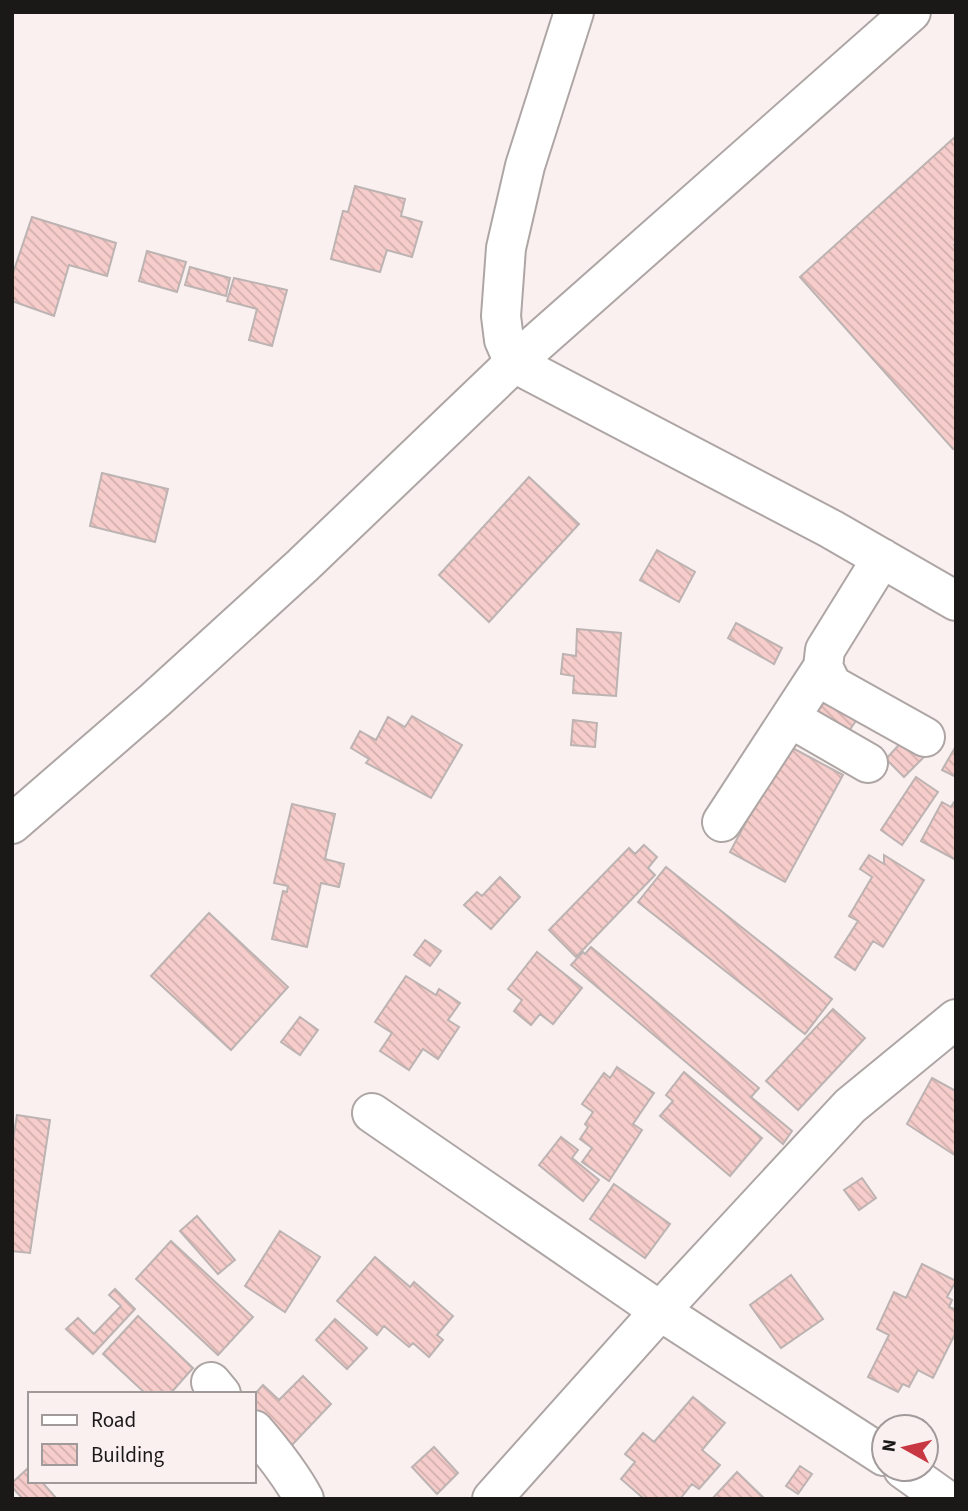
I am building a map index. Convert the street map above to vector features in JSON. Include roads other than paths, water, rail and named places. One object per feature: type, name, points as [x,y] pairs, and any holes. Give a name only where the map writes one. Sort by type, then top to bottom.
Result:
[{"type":"street","points":[[574,12],[525,166],[506,248],[501,316],[504,340],[514,363],[831,529],[956,601]]},
{"type":"street","points":[[12,824],[145,709],[292,575],[514,363],[911,12]]},
{"type":"street","points":[[722,822],[823,667],[825,650],[882,558]]},
{"type":"street","points":[[823,667],[832,685],[925,737]]},
{"type":"street","points":[[790,718],[868,763]]},
{"type":"street","points":[[492,1499],[660,1311],[850,1106],[956,1019]]},
{"type":"street","points":[[372,1113],[660,1311],[870,1447]]},
{"type":"street","points":[[256,1432],[283,1464],[304,1499]]},
{"type":"street","points":[[923,1483],[945,1499]]}]
